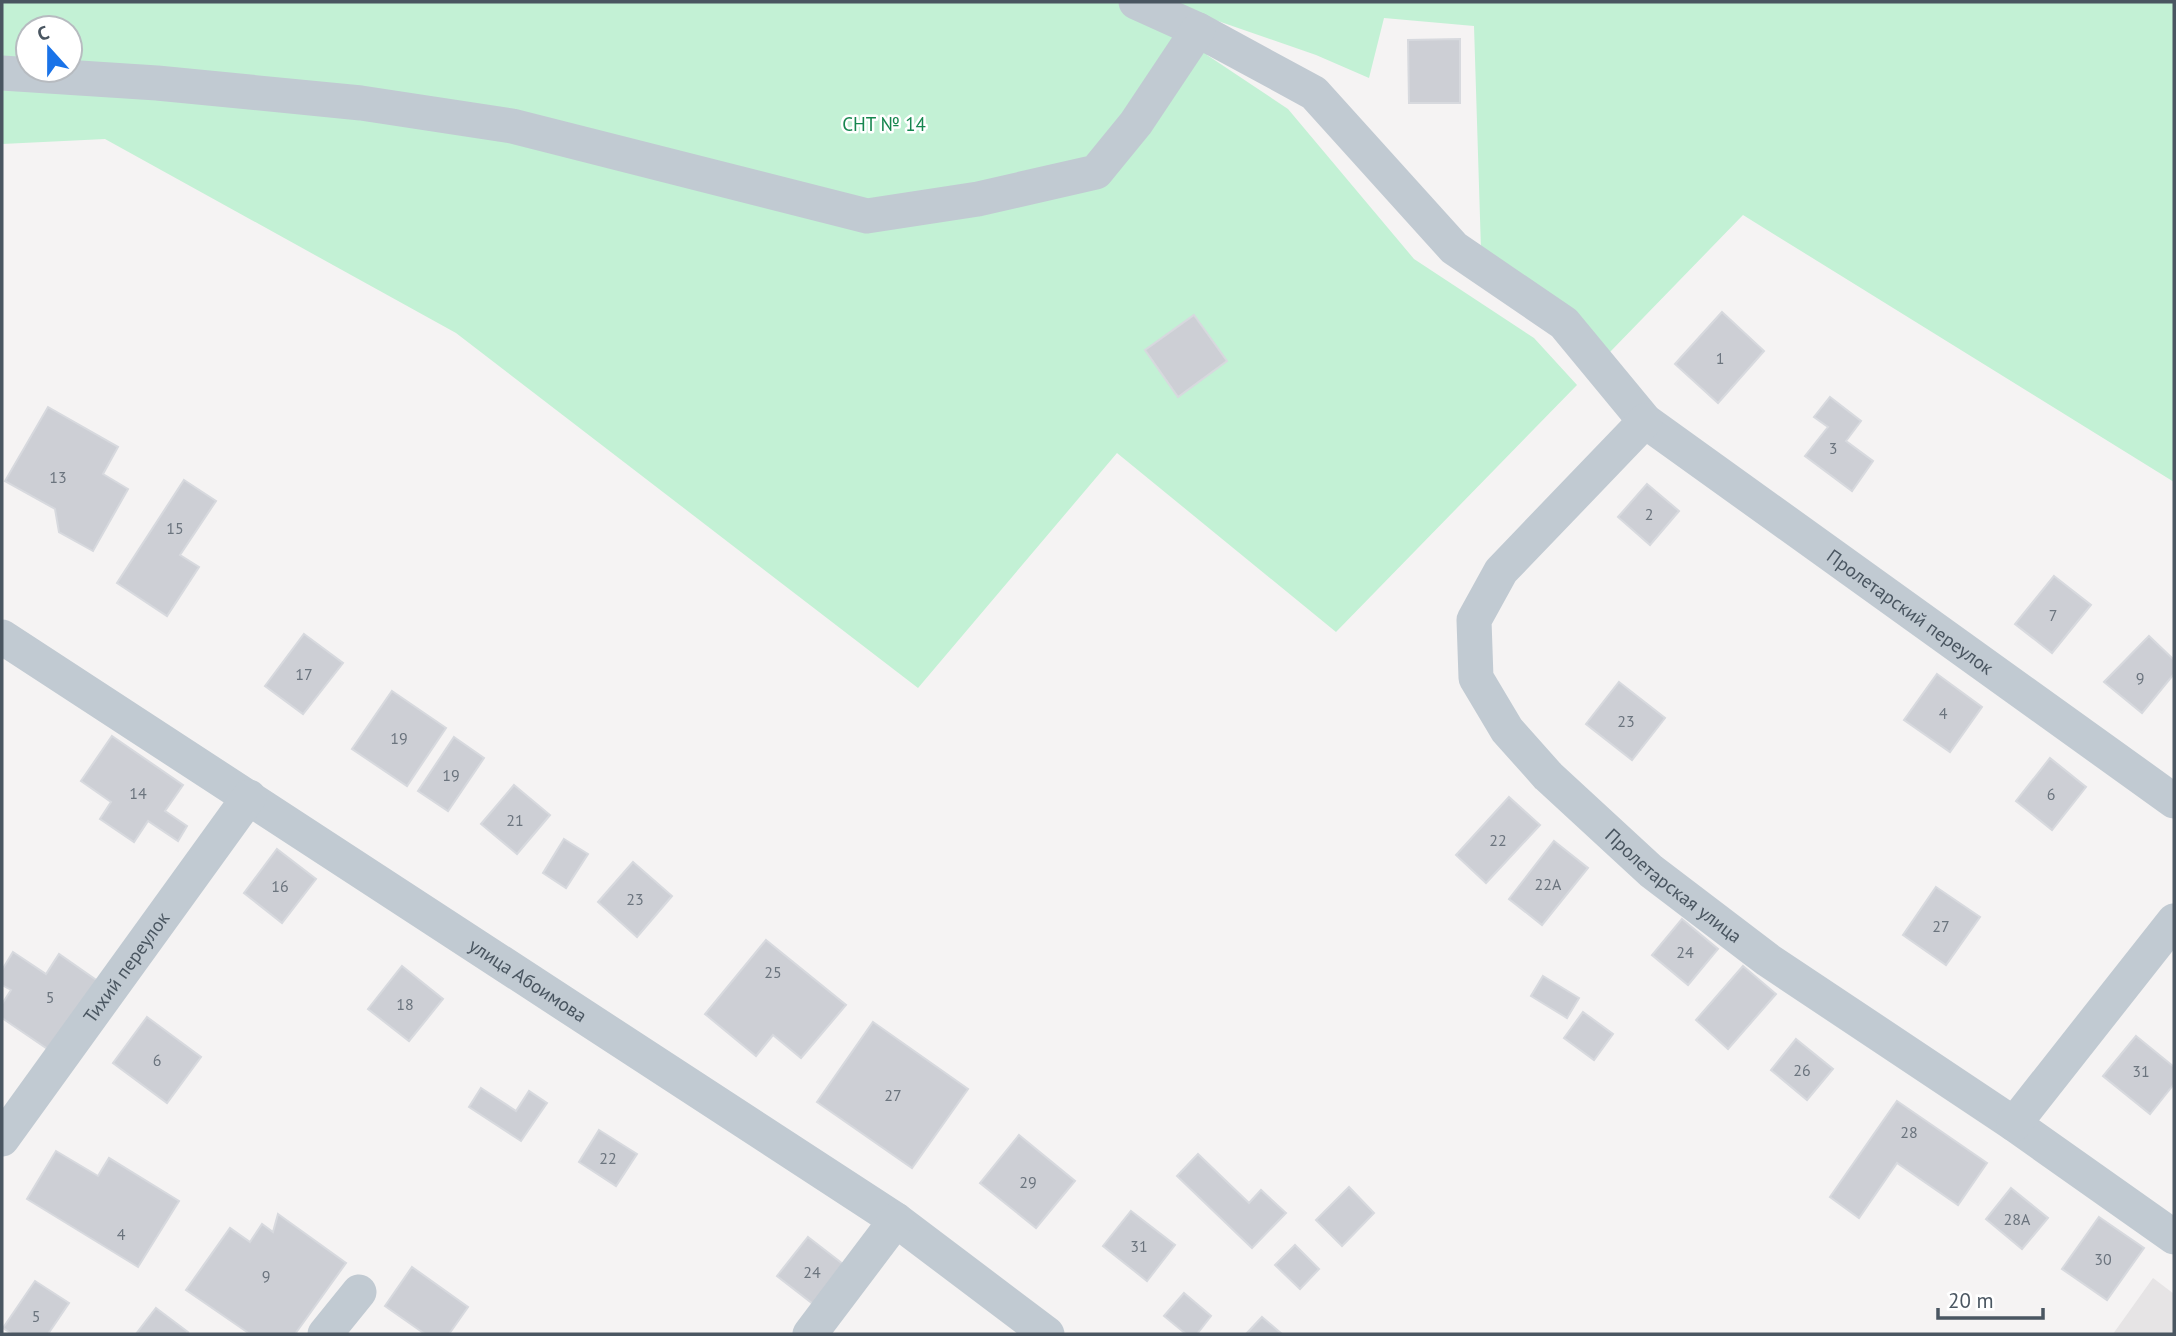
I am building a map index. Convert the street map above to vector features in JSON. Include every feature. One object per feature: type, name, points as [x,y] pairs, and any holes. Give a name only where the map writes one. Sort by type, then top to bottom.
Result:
[{"type":"street","name":"Пролетарский переулок","points":[[1136,2],[1198,30],[1314,93],[1454,248],[1564,323],[1645,421],[2174,801]]},
{"type":"street","points":[[2,73],[157,83],[361,103],[512,126],[867,216],[978,198],[1096,172],[1136,123],[1198,30]]},
{"type":"street","name":"Пролетарская улица","points":[[1645,421],[1501,571],[1474,620],[1476,678],[1507,730],[1548,776],[1651,871],[1768,960],[2014,1124],[2174,1237]]},
{"type":"street","name":"улица Абоимова","points":[[2,637],[896,1220],[1047,1334]]},
{"type":"street","name":"Тихий переулок","points":[[2,1139],[249,797]]},
{"type":"street","points":[[2014,1124],[2174,921]]},
{"type":"street","points":[[810,1334],[896,1220]]},
{"type":"street","points":[[325,1334],[359,1292]]},
{"type":"shaded area","points":[[2153,1278],[2174,1294],[2174,1334],[2113,1334]]},
{"type":"green space","name":"СНТ № 14","points":[[2,2],[2174,2],[2174,482],[1743,215],[1610,352],[1481,250],[1474,26],[1384,18],[1369,78],[1316,55],[1215,20],[1207,55],[1288,109],[1414,259],[1534,338],[1577,385],[1336,632],[1117,453],[918,688],[456,333],[105,139],[2,144]]},
{"type":"building","points":[[1460,39],[1460,103],[1409,103],[1408,40]]},
{"type":"building","points":[[1722,312],[1764,351],[1718,403],[1675,364]]},
{"type":"building","points":[[1194,315],[1227,361],[1178,397],[1145,350]]},
{"type":"building","points":[[1830,397],[1861,421],[1846,441],[1873,461],[1852,491],[1805,456],[1828,427],[1814,417]]},
{"type":"building","points":[[48,407],[118,447],[103,474],[128,489],[93,551],[59,532],[55,509],[5,481]]},
{"type":"building","points":[[184,480],[216,501],[180,555],[199,567],[167,616],[117,583]]},
{"type":"building","points":[[1647,484],[1679,511],[1650,545],[1618,517]]},
{"type":"building","points":[[2054,576],[2091,605],[2052,653],[2015,624]]},
{"type":"building","points":[[304,634],[343,663],[303,714],[265,686]]},
{"type":"building","points":[[2149,636],[2174,660],[2174,674],[2142,713],[2104,682]]},
{"type":"building","points":[[1937,674],[1982,707],[1950,752],[1904,720]]},
{"type":"building","points":[[1619,682],[1665,718],[1632,760],[1586,724]]},
{"type":"building","points":[[392,691],[446,728],[407,786],[352,749]]},
{"type":"building","points":[[112,736],[183,785],[165,811],[187,826],[178,841],[148,821],[134,842],[100,819],[111,802],[81,781]]},
{"type":"building","points":[[454,737],[484,758],[448,811],[418,791]]},
{"type":"building","points":[[2050,758],[2086,787],[2052,830],[2016,801]]},
{"type":"building","points":[[514,785],[550,815],[517,854],[481,824]]},
{"type":"building","points":[[1509,797],[1540,825],[1486,883],[1456,855]]},
{"type":"building","points":[[564,839],[588,854],[566,888],[543,873]]},
{"type":"building","points":[[1554,841],[1588,868],[1542,925],[1509,899]]},
{"type":"building","points":[[277,849],[316,879],[282,923],[244,893]]},
{"type":"building","points":[[633,862],[672,896],[637,937],[598,902]]},
{"type":"building","points":[[1936,887],[1980,917],[1946,965],[1903,935]]},
{"type":"building","points":[[1682,919],[1718,949],[1688,985],[1652,955]]},
{"type":"building","points":[[766,940],[846,1005],[801,1058],[773,1035],[756,1056],[705,1014]]},
{"type":"building","points":[[13,952],[46,974],[59,954],[102,984],[55,1054],[2,1018],[2,1004],[11,990],[2,985],[2,970]]},
{"type":"building","points":[[402,966],[443,999],[409,1041],[368,1009]]},
{"type":"building","points":[[1743,966],[1776,994],[1728,1049],[1696,1020]]},
{"type":"building","points":[[1543,976],[1579,998],[1567,1018],[1531,996]]},
{"type":"building","points":[[1583,1012],[1613,1034],[1594,1060],[1564,1038]]},
{"type":"building","points":[[147,1017],[201,1057],[167,1103],[113,1063]]},
{"type":"building","points":[[873,1022],[968,1089],[912,1168],[817,1102]]},
{"type":"building","points":[[2136,1036],[2174,1067],[2174,1084],[2150,1114],[2103,1076]]},
{"type":"building","points":[[1796,1039],[1833,1069],[1807,1100],[1771,1070]]},
{"type":"building","points":[[481,1088],[516,1111],[529,1091],[547,1103],[521,1141],[469,1107]]},
{"type":"building","points":[[1897,1101],[1987,1163],[1958,1205],[1897,1163],[1859,1218],[1830,1197]]},
{"type":"building","points":[[599,1130],[637,1154],[616,1186],[579,1162]]},
{"type":"building","points":[[1019,1135],[1075,1181],[1036,1228],[980,1183]]},
{"type":"building","points":[[56,1151],[98,1176],[109,1158],[179,1201],[138,1267],[27,1199]]},
{"type":"building","points":[[1198,1154],[1249,1203],[1261,1190],[1286,1213],[1252,1248],[1177,1176]]},
{"type":"building","points":[[1349,1187],[1374,1213],[1342,1246],[1316,1220]]},
{"type":"building","points":[[2011,1188],[2048,1218],[2022,1249],[1986,1219]]},
{"type":"building","points":[[1131,1211],[1175,1245],[1147,1281],[1103,1246]]},
{"type":"building","points":[[278,1214],[346,1263],[295,1334],[250,1334],[186,1290],[230,1228],[250,1242],[262,1224],[273,1232]]},
{"type":"building","points":[[2099,1217],[2144,1248],[2107,1300],[2062,1269]]},
{"type":"building","points":[[808,1237],[848,1268],[817,1307],[777,1276]]},
{"type":"building","points":[[1295,1245],[1319,1269],[1300,1289],[1275,1265]]},
{"type":"building","points":[[412,1267],[468,1307],[449,1334],[425,1334],[385,1306]]},
{"type":"building","points":[[35,1281],[69,1303],[48,1334],[12,1334],[3,1328]]},
{"type":"building","points":[[1184,1293],[1211,1316],[1197,1334],[1186,1334],[1164,1316]]},
{"type":"building","points":[[156,1308],[188,1332],[136,1334]]},
{"type":"building","points":[[1262,1317],[1282,1334],[1246,1334]]}]
